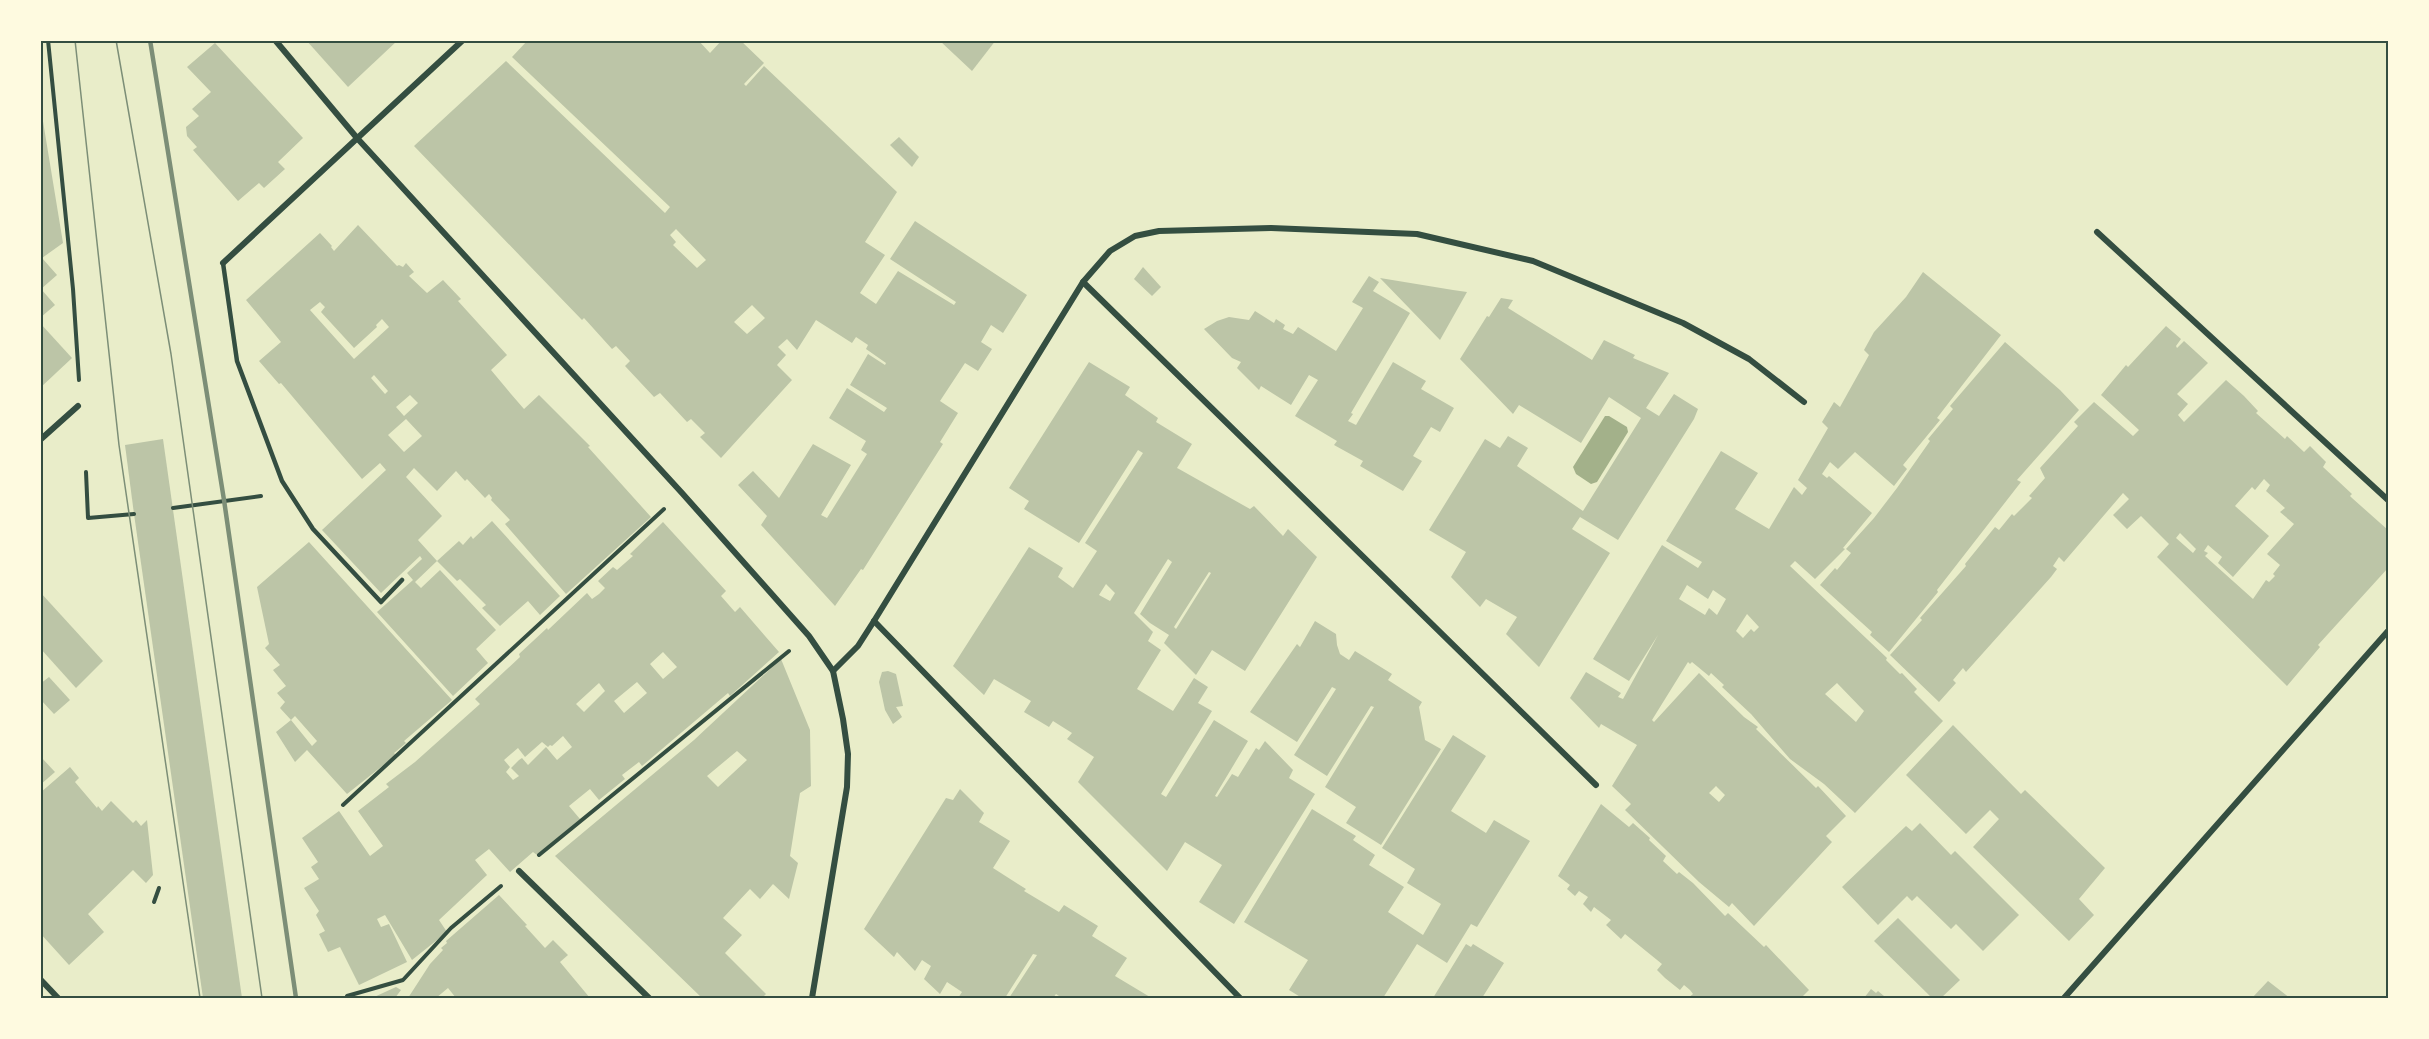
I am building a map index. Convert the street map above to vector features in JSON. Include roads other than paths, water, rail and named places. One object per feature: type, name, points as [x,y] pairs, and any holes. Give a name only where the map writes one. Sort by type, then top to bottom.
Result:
[{"type":"street","points":[[275,40],[357,138],[682,492],[809,636],[833,671],[848,754],[847,787],[812,999]]},
{"type":"street","points":[[223,263],[463,40]]},
{"type":"street","points":[[833,671],[858,646],[1083,282],[1110,251],[1135,236],[1159,231],[1271,228],[1417,234],[1533,261],[1683,323],[1749,359],[1804,402]]},
{"type":"street","points":[[2097,232],[2388,500]]},
{"type":"street","points":[[1083,282],[1596,785]]},
{"type":"street","points":[[40,440],[78,406]]},
{"type":"street","points":[[874,621],[1240,999]]},
{"type":"street","points":[[2064,999],[2388,631]]},
{"type":"street","points":[[519,871],[649,999]]},
{"type":"street","points":[[40,979],[58,999]]},
{"type":"lane","points":[[223,263],[237,361],[282,481],[314,529],[381,602],[402,580]]},
{"type":"tram line","points":[[75,40],[119,445],[200,998]]},
{"type":"tram line","points":[[116,40],[171,354],[262,998]]},
{"type":"railway","points":[[150,40],[224,500],[296,998]]}]
